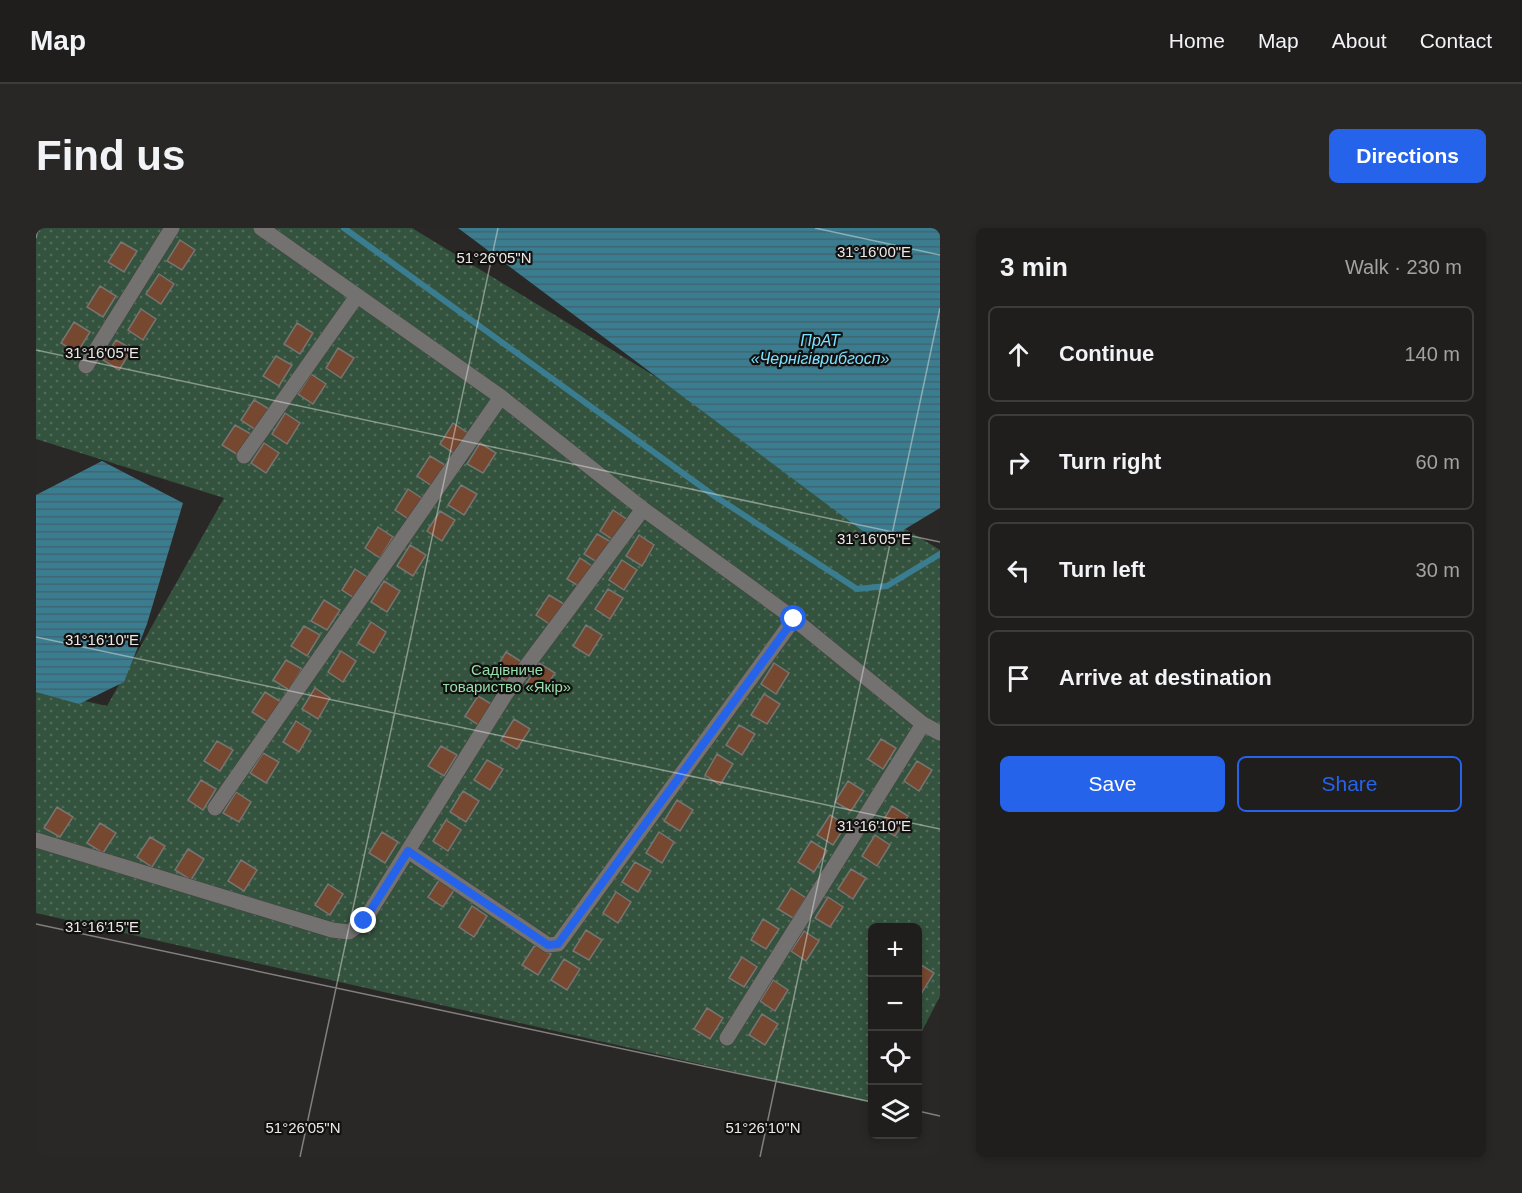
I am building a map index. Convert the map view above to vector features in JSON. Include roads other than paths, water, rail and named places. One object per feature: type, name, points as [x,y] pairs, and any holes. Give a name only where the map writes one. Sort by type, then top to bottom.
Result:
[{"type":"street","points":[[86,366],[172,228]]},
{"type":"street","points":[[261,228],[501,397],[643,509],[794,619],[923,724],[940,733]]},
{"type":"street","points":[[244,456],[357,296]]},
{"type":"street","points":[[215,808],[501,397]]},
{"type":"street","points":[[36,840],[332,930],[349,932],[364,921],[506,695],[643,509]]},
{"type":"street","points":[[408,851],[548,945],[558,944],[794,619]]},
{"type":"street","points":[[727,1038],[923,724]]},
{"type":"water","name":"ПрАТ «Чернігіврибгосп»","points":[[458,228],[940,228],[940,508],[880,544]]},
{"type":"water","points":[[102,461],[183,503],[147,624],[124,682],[79,704],[36,692],[36,495]]},
{"type":"waterway","points":[[344,228],[713,495],[857,589],[887,586],[940,554]]},
{"type":"park label","name":"Садівниче товариство «Якір»","points":[[507,678]]}]
